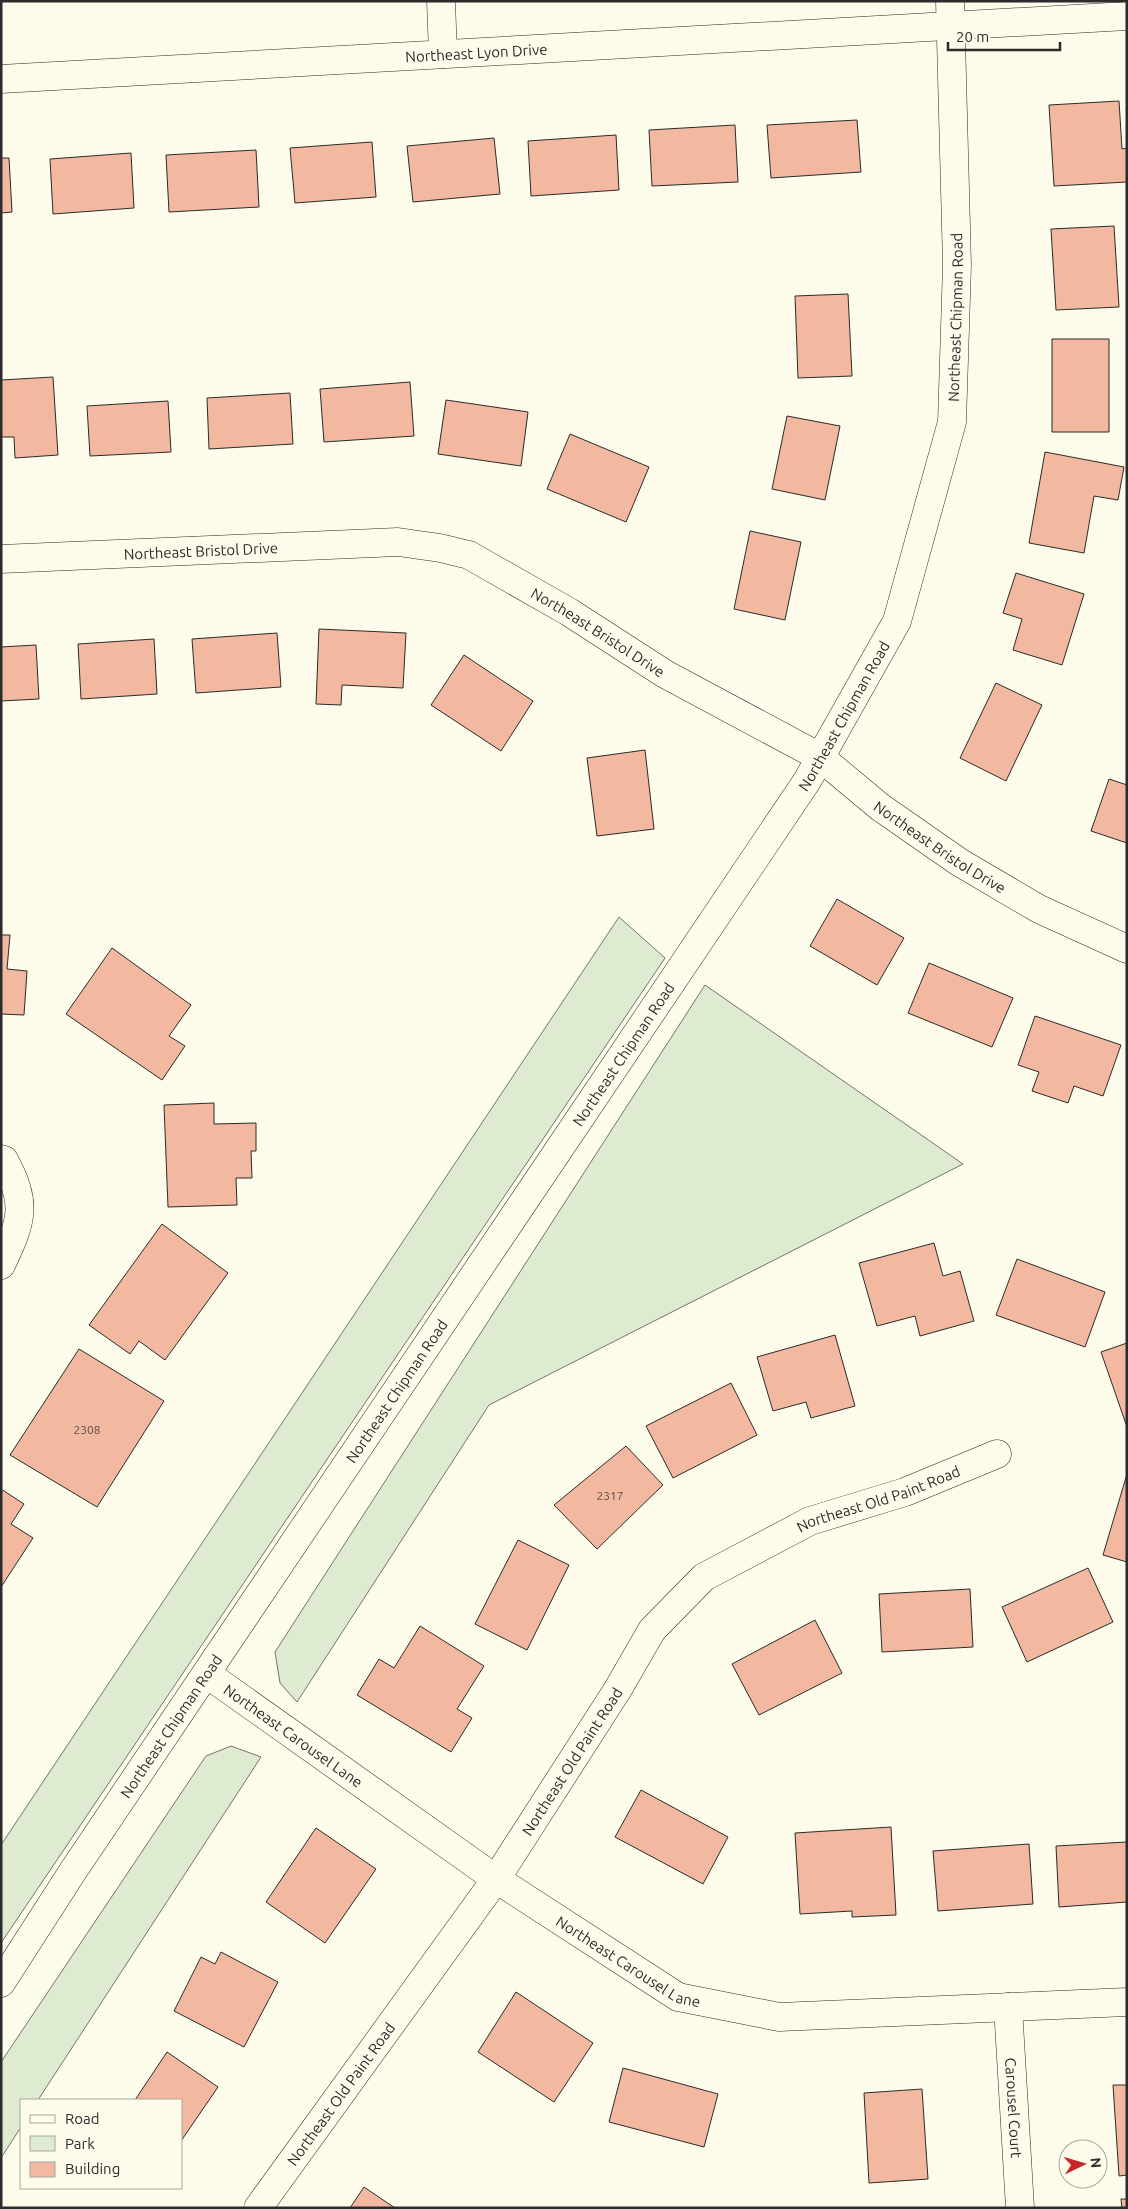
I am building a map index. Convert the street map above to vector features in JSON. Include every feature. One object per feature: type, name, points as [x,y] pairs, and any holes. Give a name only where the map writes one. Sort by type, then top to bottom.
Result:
[{"type":"street","points":[[441,1],[443,54]]},
{"type":"street","points":[[951,13],[1127,16]]},
{"type":"street","name":"Northeast Lyon Drive","points":[[1,79],[443,54],[951,13]]},
{"type":"street","name":"Northeast Chipman Road","points":[[1,1982],[73,1871],[807,781],[897,621],[952,422],[957,265],[951,13]]},
{"type":"street","name":"Northeast Bristol Drive","points":[[1,559],[398,542],[440,548],[469,555],[569,612],[665,674],[820,758],[880,807],[959,862],[1039,909],[1127,949]]},
{"type":"street","points":[[1,1159],[4,1160],[15,1181],[21,1207],[17,1233],[1,1265]]},
{"type":"street","name":"Northeast Old Paint Road","points":[[258,2208],[496,1879],[618,1689],[652,1630],[704,1577],[810,1521],[905,1492],[997,1454]]},
{"type":"street","name":"Northeast Carousel Lane","points":[[207,1674],[496,1879],[678,1997],[779,2017],[1127,2002]]},
{"type":"street","name":"Carousel Court","points":[[1008,2007],[1020,2208]]},
{"type":"green space","points":[[619,917],[665,958],[1,1943],[1,1845]]},
{"type":"green space","points":[[705,985],[963,1164],[489,1405],[297,1702],[280,1683],[275,1652]]},
{"type":"green space","points":[[231,1746],[261,1757],[39,2099],[20,2099],[20,2129],[1,2158],[1,2062],[206,1756]]},
{"type":"building","points":[[1119,101],[1122,149],[1127,148],[1127,182],[1054,186],[1049,105]]},
{"type":"building","points":[[857,120],[861,172],[771,178],[767,125]]},
{"type":"building","points":[[735,125],[738,182],[652,186],[649,130]]},
{"type":"building","points":[[616,135],[619,190],[531,196],[528,141]]},
{"type":"building","points":[[494,138],[500,194],[413,202],[407,146]]},
{"type":"building","points":[[372,142],[376,197],[295,203],[290,148]]},
{"type":"building","points":[[256,150],[259,207],[169,212],[166,155]]},
{"type":"building","points":[[131,153],[134,208],[53,214],[50,159]]},
{"type":"building","points":[[1,158],[9,158],[12,212],[1,213]]},
{"type":"building","points":[[1114,226],[1119,307],[1056,310],[1051,229]]},
{"type":"building","points":[[848,294],[852,376],[798,378],[795,296]]},
{"type":"building","points":[[1052,339],[1109,339],[1109,432],[1052,432]]},
{"type":"building","points":[[53,377],[58,455],[15,458],[14,437],[1,437],[1,380]]},
{"type":"building","points":[[410,382],[414,436],[324,442],[320,389]]},
{"type":"building","points":[[290,393],[293,444],[209,449],[207,398]]},
{"type":"building","points":[[446,400],[528,412],[521,466],[438,454]]},
{"type":"building","points":[[168,401],[171,452],[90,456],[87,406]]},
{"type":"building","points":[[787,416],[840,426],[825,500],[772,489]]},
{"type":"building","points":[[570,434],[649,467],[626,522],[547,489]]},
{"type":"building","points":[[1045,452],[1124,467],[1118,500],[1094,496],[1084,553],[1029,543]]},
{"type":"building","points":[[750,531],[801,542],[785,620],[734,609]]},
{"type":"building","points":[[1016,573],[1084,594],[1062,665],[1013,650],[1022,619],[1003,613]]},
{"type":"building","points":[[319,629],[406,633],[403,688],[342,685],[341,705],[316,704]]},
{"type":"building","points":[[277,633],[281,687],[196,693],[192,639]]},
{"type":"building","points":[[154,639],[157,694],[81,699],[78,644]]},
{"type":"building","points":[[36,645],[39,699],[1,701],[1,647]]},
{"type":"building","points":[[464,655],[533,701],[501,751],[431,705]]},
{"type":"building","points":[[996,683],[1042,705],[1006,781],[960,758]]},
{"type":"building","points":[[645,750],[654,829],[597,836],[587,758]]},
{"type":"building","points":[[1109,779],[1127,785],[1127,843],[1091,831]]},
{"type":"building","points":[[837,899],[904,938],[877,985],[810,946]]},
{"type":"building","points":[[1,935],[10,935],[7,969],[27,971],[24,1015],[1,1014]]},
{"type":"building","points":[[112,948],[191,1005],[169,1036],[185,1046],[162,1080],[66,1014]]},
{"type":"building","points":[[929,963],[1013,998],[992,1047],[908,1013]]},
{"type":"building","points":[[1035,1016],[1121,1045],[1103,1096],[1074,1086],[1068,1103],[1032,1091],[1039,1072],[1018,1065]]},
{"type":"building","points":[[214,1103],[214,1124],[256,1123],[256,1151],[251,1151],[252,1178],[236,1178],[237,1205],[168,1207],[164,1105]]},
{"type":"building","points":[[162,1224],[228,1273],[165,1360],[139,1341],[130,1354],[89,1325]]},
{"type":"building","points":[[934,1243],[943,1276],[960,1271],[974,1321],[920,1336],[915,1316],[877,1326],[859,1263]]},
{"type":"building","points":[[1017,1259],[1105,1292],[1085,1347],[996,1315]]},
{"type":"building","points":[[835,1335],[855,1406],[811,1418],[806,1402],[773,1411],[757,1357]]},
{"type":"building","points":[[1127,1343],[1127,1427],[1101,1352]]},
{"type":"building","points":[[79,1349],[164,1401],[97,1507],[10,1455]]},
{"type":"building","points":[[731,1383],[757,1435],[673,1478],[646,1426]]},
{"type":"building","points":[[626,1446],[663,1485],[597,1549],[554,1505]]},
{"type":"building","points":[[1127,1474],[1127,1562],[1103,1555]]},
{"type":"building","points":[[1,1489],[24,1504],[11,1524],[33,1538],[1,1587]]},
{"type":"building","points":[[518,1540],[569,1565],[527,1650],[475,1624]]},
{"type":"building","points":[[1088,1568],[1113,1622],[1027,1662],[1002,1607]]},
{"type":"building","points":[[970,1589],[973,1647],[882,1652],[879,1594]]},
{"type":"building","points":[[815,1620],[842,1673],[759,1715],[732,1664]]},
{"type":"building","points":[[420,1626],[484,1666],[457,1709],[472,1718],[451,1752],[357,1695],[379,1659],[394,1668]]},
{"type":"building","points":[[641,1790],[728,1837],[703,1884],[615,1837]]},
{"type":"building","points":[[891,1827],[896,1915],[852,1917],[852,1911],[800,1914],[795,1833]]},
{"type":"building","points":[[316,1828],[376,1869],[325,1943],[266,1902]]},
{"type":"building","points":[[1127,1842],[1127,1902],[1059,1907],[1056,1846]]},
{"type":"building","points":[[1029,1844],[1033,1904],[938,1911],[933,1851]]},
{"type":"building","points":[[221,1952],[278,1982],[244,2047],[174,2011],[201,1957],[215,1964]]},
{"type":"building","points":[[516,1992],[593,2043],[554,2102],[478,2052]]},
{"type":"building","points":[[167,2052],[218,2087],[182,2140],[182,2099],[136,2099]]},
{"type":"building","points":[[623,2068],[718,2094],[704,2147],[609,2122]]},
{"type":"building","points":[[1113,2085],[1127,2085],[1127,2175],[1119,2176]]},
{"type":"building","points":[[922,2089],[928,2179],[869,2183],[864,2093]]},
{"type":"building","points":[[364,2187],[395,2208],[350,2208]]},
{"type":"building","points":[[1121,2199],[1127,2199],[1127,2208],[1122,2208]]}]
